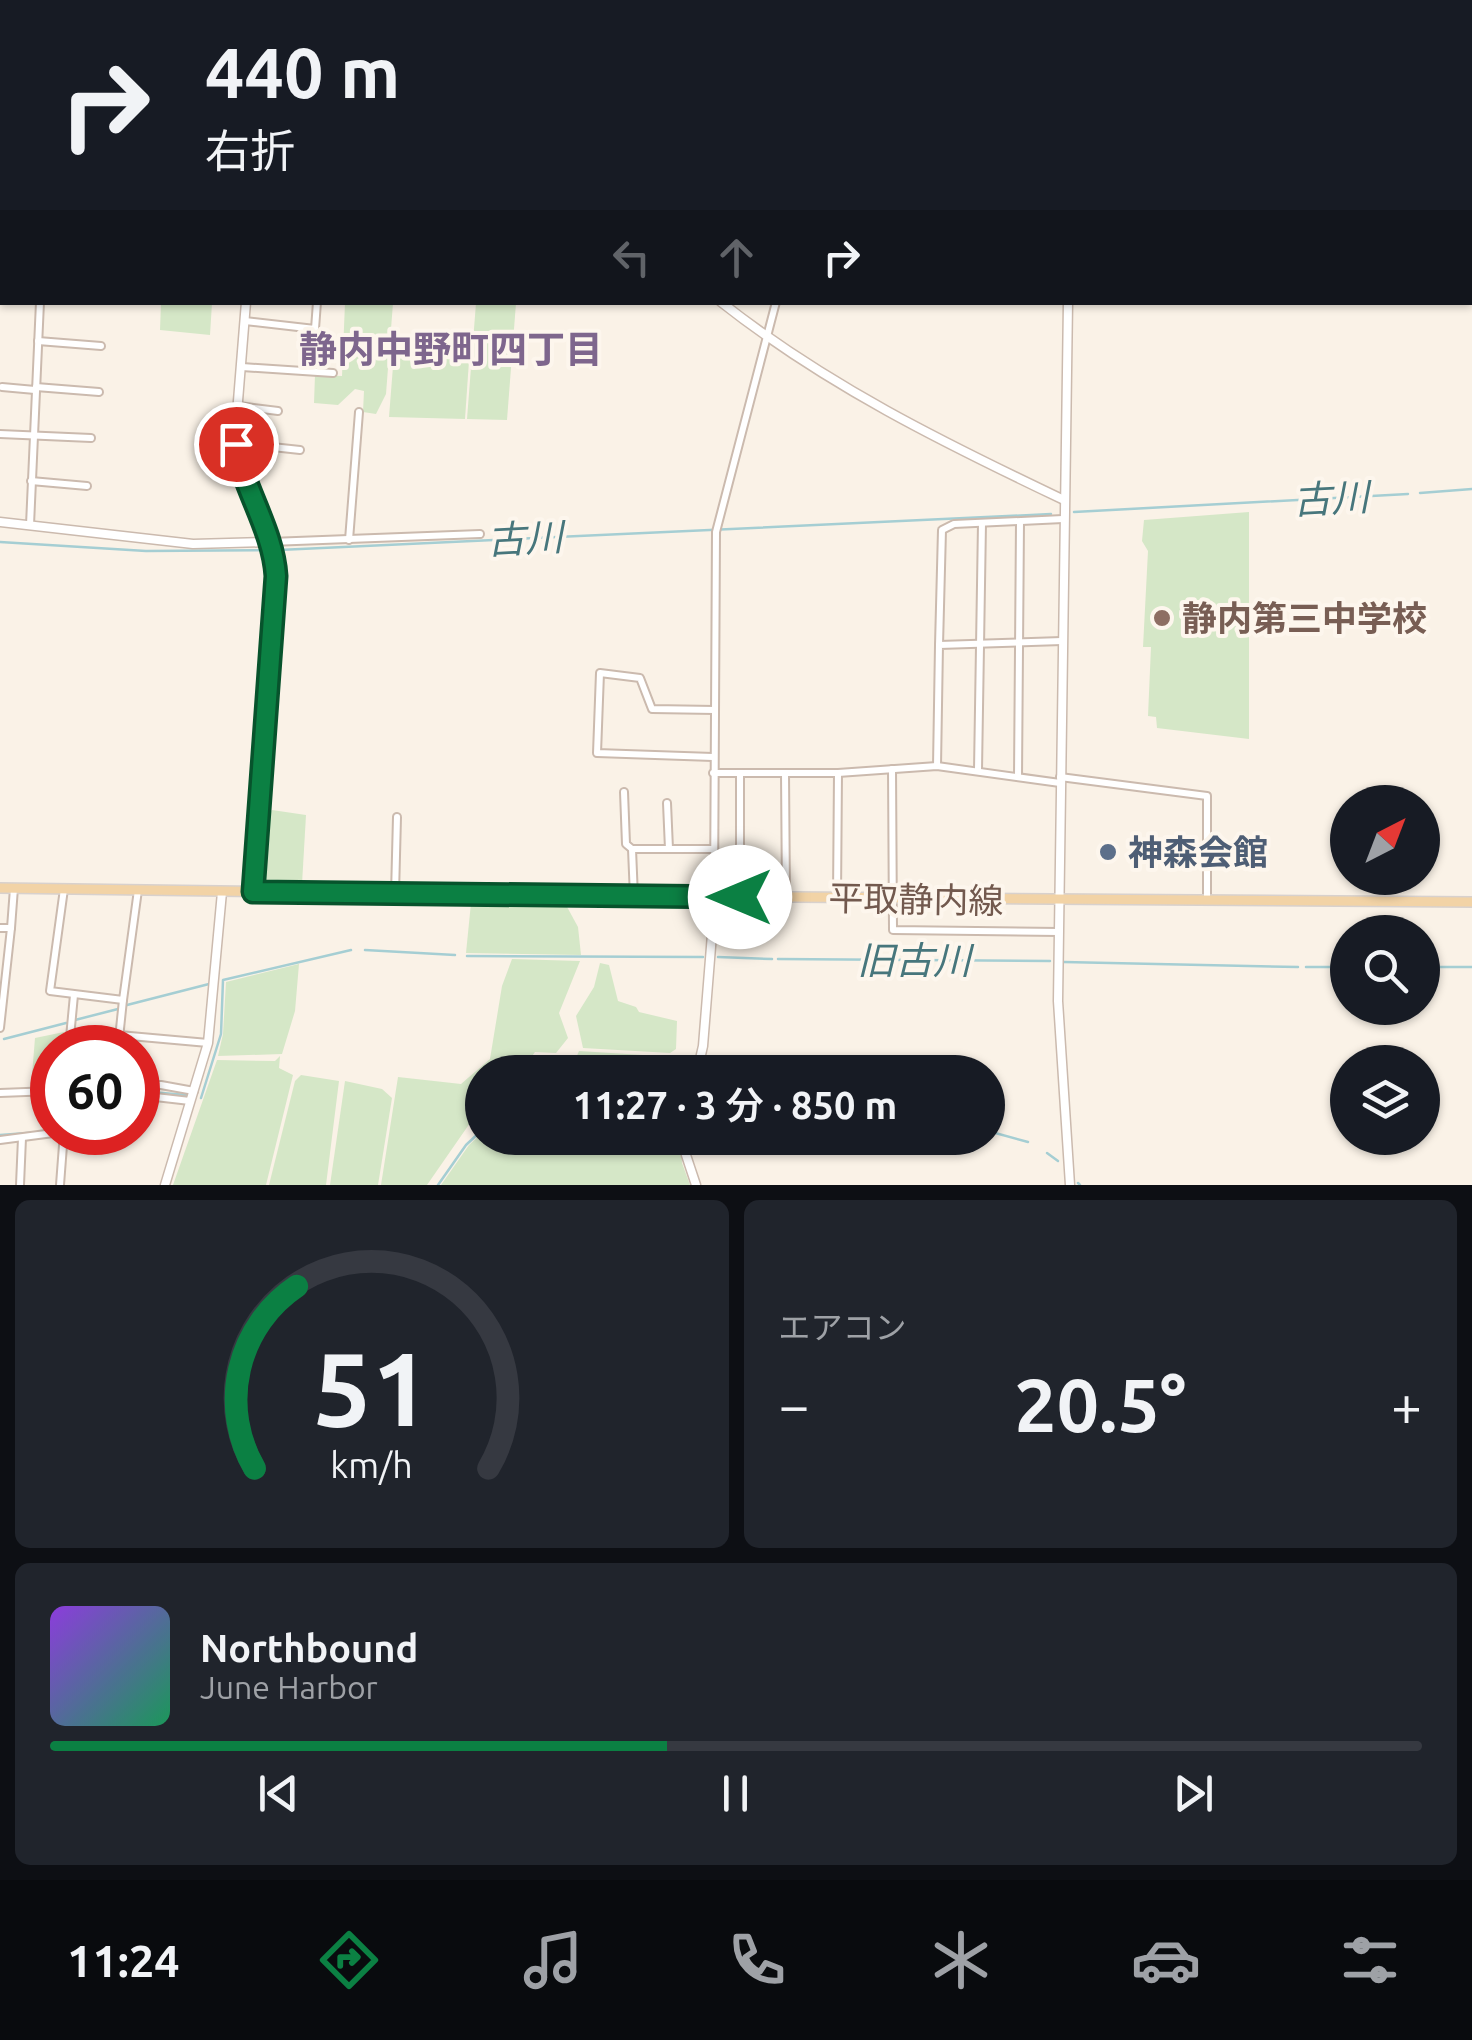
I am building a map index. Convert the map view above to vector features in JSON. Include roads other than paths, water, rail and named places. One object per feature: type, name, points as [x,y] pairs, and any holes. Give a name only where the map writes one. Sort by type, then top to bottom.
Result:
[{"type":"main road","name":"平取静内線","points":[[0,888],[1472,902]]},
{"type":"street","points":[[30,525],[40,305]]},
{"type":"street","points":[[246,305],[236,444],[273,554],[276,609],[253,892]]},
{"type":"street","points":[[245,321],[315,328],[317,305]]},
{"type":"street","points":[[725,305],[841,386],[904,422],[1064,500]]},
{"type":"street","points":[[701,1055],[714,897],[717,528],[775,305]]},
{"type":"street","points":[[1068,305],[1059,932],[1060,1053],[1070,1185]]},
{"type":"street","points":[[38,341],[100,346]]},
{"type":"street","points":[[242,367],[333,373]]},
{"type":"street","points":[[2,387],[100,392]]},
{"type":"street","points":[[238,406],[278,411]]},
{"type":"street","points":[[349,540],[359,412]]},
{"type":"street","points":[[0,434],[91,438]]},
{"type":"street","points":[[236,444],[300,450]]},
{"type":"street","points":[[32,482],[87,486]]},
{"type":"street","points":[[936,766],[940,537],[946,526],[1064,519]]},
{"type":"street","points":[[0,522],[193,544],[480,534]]},
{"type":"street","points":[[1018,777],[1020,522]]},
{"type":"street","points":[[978,770],[982,523]]},
{"type":"street","points":[[939,645],[1062,641]]},
{"type":"street","points":[[713,757],[598,753],[600,674],[640,678],[652,709],[714,710]]},
{"type":"street","points":[[714,773],[838,773],[936,766],[1208,796],[1207,901]]},
{"type":"street","points":[[892,769],[893,930],[1059,932]]},
{"type":"street","points":[[740,773],[740,897]]},
{"type":"street","points":[[785,773],[786,898]]},
{"type":"street","points":[[838,773],[838,898]]},
{"type":"street","points":[[624,792],[626,844],[632,849],[714,849]]},
{"type":"street","points":[[667,802],[669,849]]},
{"type":"street","points":[[394,894],[397,817]]},
{"type":"street","points":[[632,849],[634,896]]},
{"type":"street","points":[[0,1028],[14,888]]},
{"type":"street","points":[[64,889],[50,991],[123,1000]]},
{"type":"street","points":[[121,1025],[138,890]]},
{"type":"street","points":[[164,1185],[208,1044],[222,892]]},
{"type":"street","points":[[0,928],[11,928]]},
{"type":"street","points":[[71,1025],[74,995]]},
{"type":"street","points":[[160,1039],[208,1044]]},
{"type":"street","points":[[160,1085],[194,1091]]},
{"type":"street","points":[[0,1093],[30,1092]]},
{"type":"street","points":[[160,1098],[192,1102]]},
{"type":"street","points":[[0,1140],[30,1137]]},
{"type":"street","points":[[20,1185],[22,1138]]},
{"type":"street","points":[[60,1185],[61,1155]]},
{"type":"street","points":[[686,1155],[696,1185]]},
{"type":"waterway","name":"古川","points":[[1420,493],[1472,489]]},
{"type":"waterway","name":"古川","points":[[1074,512],[1408,494]]},
{"type":"waterway","name":"古川","points":[[0,542],[146,551],[279,550],[1051,514]]},
{"type":"waterway","name":"旧古川","points":[[201,1098],[221,1034],[223,980],[351,950]]},
{"type":"waterway","name":"旧古川","points":[[365,950],[455,955]]},
{"type":"waterway","name":"旧古川","points":[[467,956],[703,957]]},
{"type":"waterway","name":"旧古川","points":[[718,957],[772,959]]},
{"type":"waterway","name":"旧古川","points":[[778,959],[1050,961]]},
{"type":"waterway","name":"旧古川","points":[[1064,962],[1298,967]]},
{"type":"waterway","name":"旧古川","points":[[1306,967],[1330,967]]},
{"type":"waterway","name":"旧古川","points":[[1440,967],[1472,967]]},
{"type":"waterway","points":[[127,1005],[209,984]]},
{"type":"waterway","points":[[75,1020],[118,1009]]},
{"type":"waterway","points":[[4,1039],[66,1023]]},
{"type":"waterway","name":"旧古川","points":[[160,1093],[187,1095]]},
{"type":"waterway","name":"旧古川","points":[[0,1135],[30,1133]]},
{"type":"waterway","points":[[1005,1136],[1028,1142]]},
{"type":"waterway","points":[[438,1185],[465,1146]]},
{"type":"waterway","points":[[1047,1153],[1058,1161]]},
{"type":"place","name":"静内第三中学校","points":[[1162,618]]},
{"type":"place","name":"神森会館","points":[[1108,852]]},
{"type":"district","name":"静内中野町四丁目","points":[[451,349]]}]
